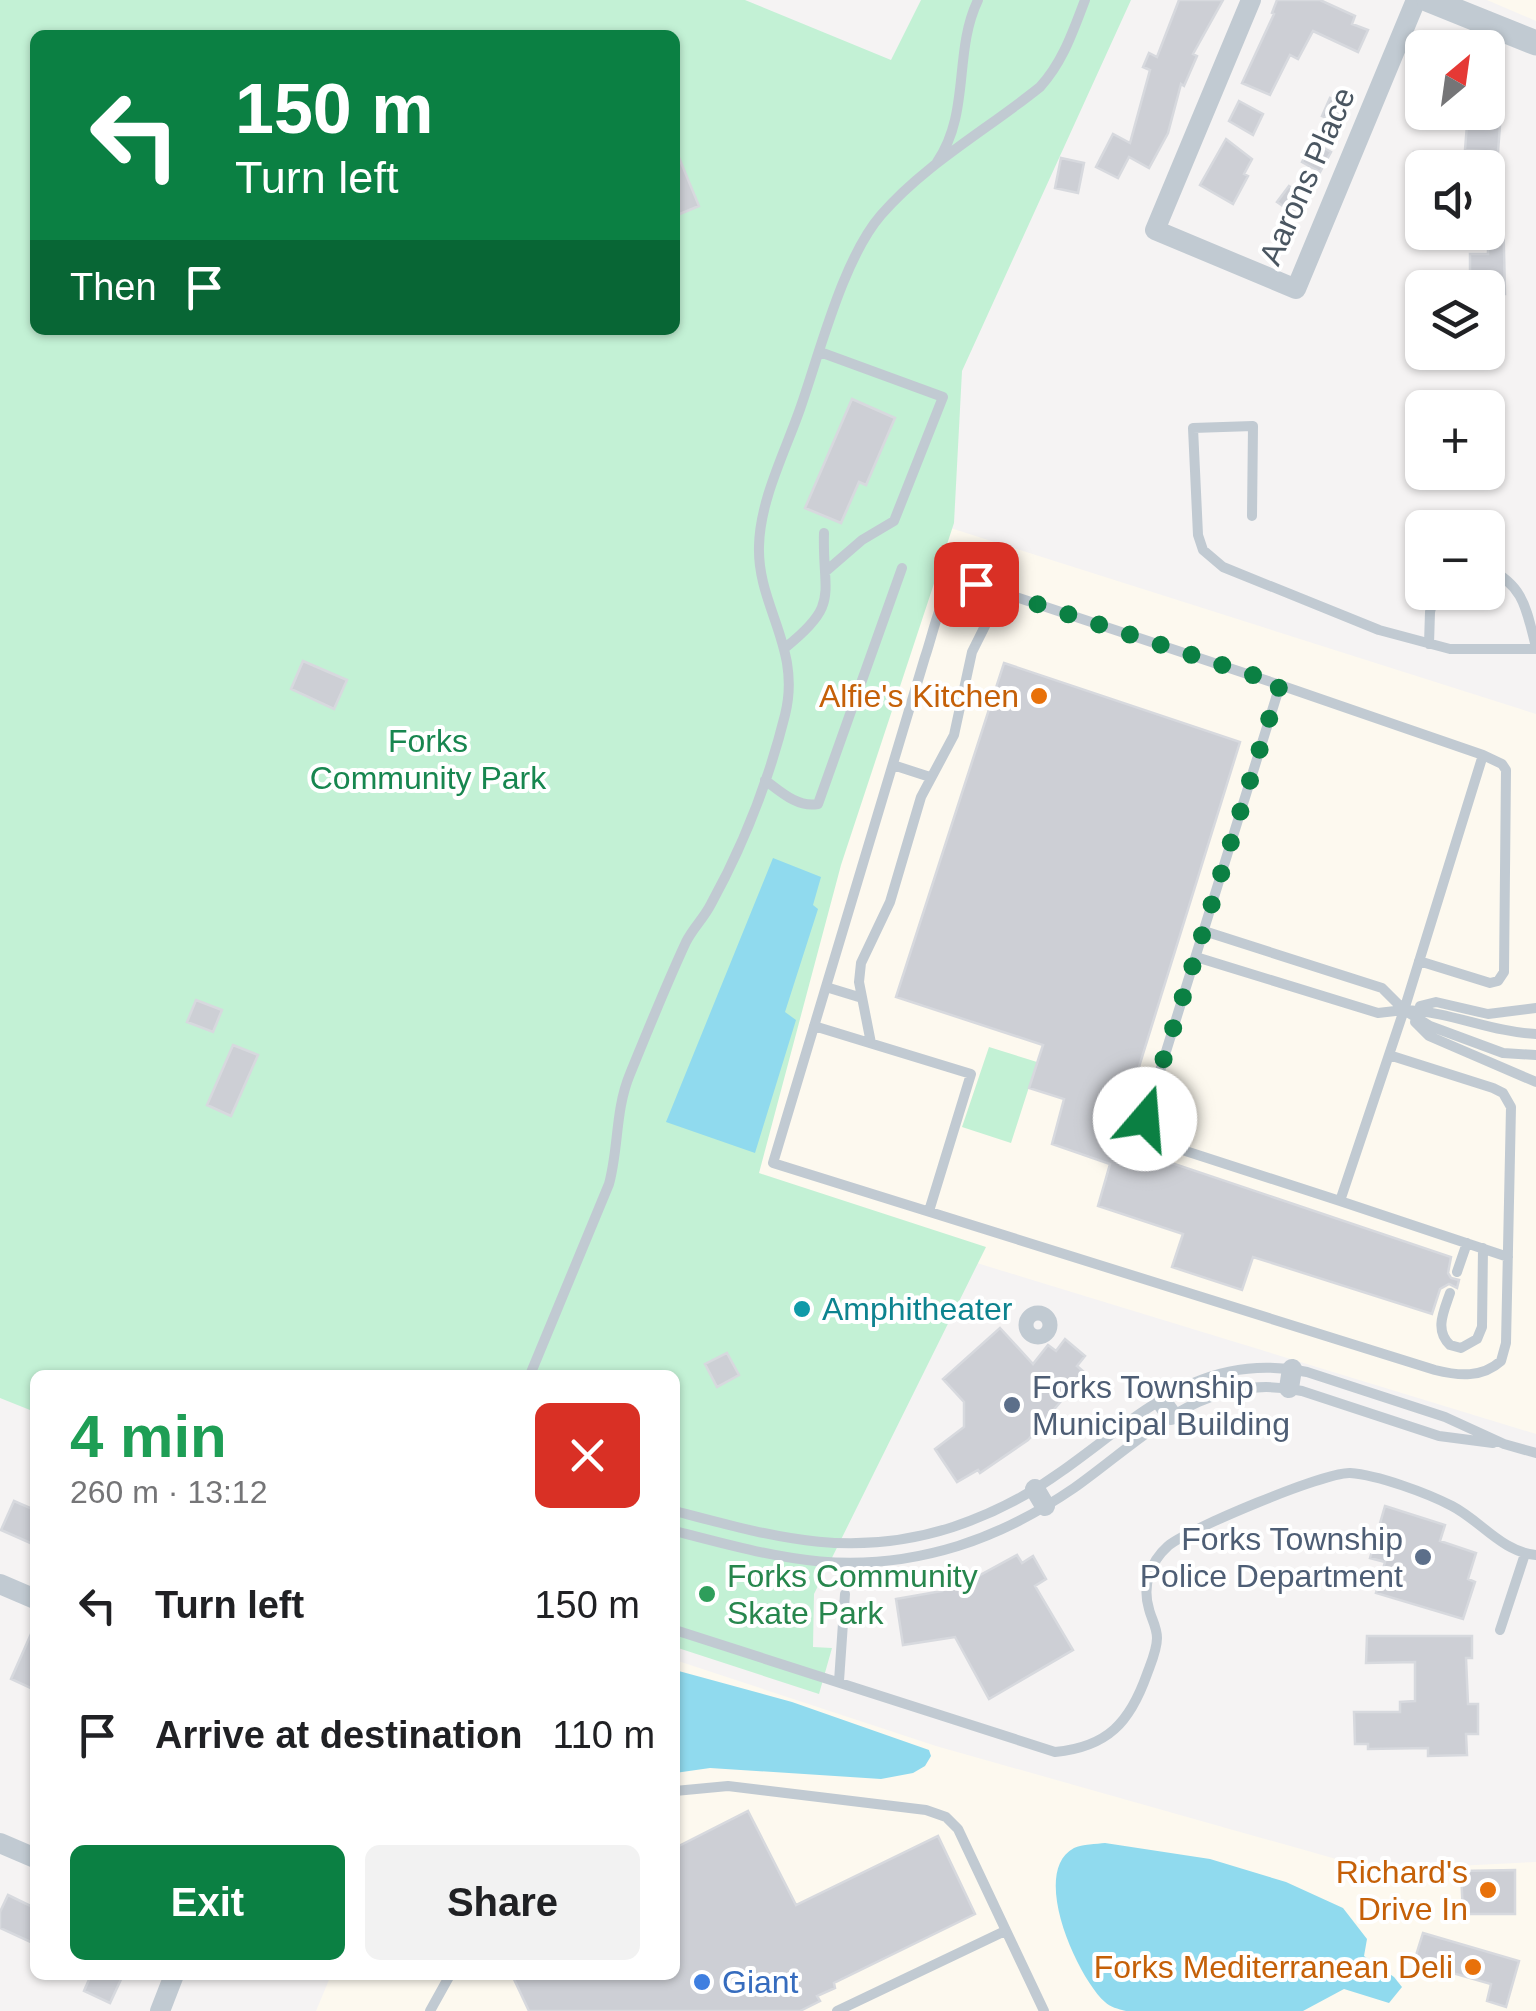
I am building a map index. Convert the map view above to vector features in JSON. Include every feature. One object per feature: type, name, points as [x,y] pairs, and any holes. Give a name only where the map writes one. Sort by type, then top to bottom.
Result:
[{"type":"street","name":"Aarons Place","points":[[1251,0],[1155,230],[1296,290],[1416,0]]},
{"type":"street","points":[[1429,0],[1536,43]]},
{"type":"street","points":[[0,1584],[30,1597]]},
{"type":"street","points":[[0,1843],[30,1856]]},
{"type":"street","points":[[160,2011],[172,1980]]},
{"type":"lane","points":[[930,170],[946,148],[957,120],[968,28],[978,0]]},
{"type":"lane","points":[[532,1370],[608,1184],[616,1152],[618,1114],[628,1078],[687,941],[714,901],[764,780],[787,708],[786,647],[760,564],[760,536],[773,486],[864,238],[883,212],[930,170],[1047,79],[1060,60],[1085,0]]},
{"type":"lane","points":[[820,352],[943,397],[894,521],[862,540],[825,572]]},
{"type":"lane","points":[[1252,516],[1253,426],[1193,428],[1198,534],[1203,550],[1224,567],[1379,630],[1429,644],[1450,649],[1536,648],[1521,593],[1505,579]]},
{"type":"lane","points":[[786,647],[812,626],[828,598],[824,533]]},
{"type":"lane","points":[[764,780],[808,806],[818,804],[902,568]]},
{"type":"lane","points":[[1389,1055],[1493,1088],[1506,1097],[1511,1114],[1504,1355],[1497,1365],[1482,1372],[1451,1374],[773,1163],[944,600],[952,587],[964,582],[1280,684],[1502,764],[1506,770],[1504,972],[1498,981],[1490,983],[1419,962]]},
{"type":"lane","points":[[871,1043],[859,982],[861,963],[890,902],[930,777],[954,735],[972,652],[1001,594]]},
{"type":"lane","points":[[1429,644],[1430,610]]},
{"type":"lane","points":[[1280,684],[1145,1119],[1145,1130],[1167,1146],[1508,1257]]},
{"type":"lane","points":[[1340,1201],[1483,755]]},
{"type":"lane","points":[[892,765],[930,777]]},
{"type":"lane","points":[[1204,931],[1382,988],[1429,1036],[1536,1082]]},
{"type":"lane","points":[[1196,957],[1378,1014],[1436,1002],[1488,1014],[1536,1008]]},
{"type":"lane","points":[[826,986],[862,998]]},
{"type":"lane","points":[[1404,1010],[1536,1034]]},
{"type":"lane","points":[[1404,1010],[1430,1026],[1503,1053],[1536,1055]]},
{"type":"lane","points":[[814,1026],[971,1074],[928,1211]]},
{"type":"lane","points":[[1458,1272],[1467,1243]]},
{"type":"lane","points":[[1450,1293],[1441,1334],[1450,1346],[1462,1348],[1472,1343],[1482,1327],[1482,1248]]},
{"type":"lane","points":[[680,1532],[800,1562],[878,1563],[956,1546],[1006,1526],[1165,1407],[1193,1381],[1231,1370],[1266,1366],[1290,1379],[1439,1436],[1504,1444],[1536,1453]]},
{"type":"lane","points":[[680,1511],[803,1542],[876,1543],[951,1528],[998,1508],[1040,1497],[1165,1407],[1290,1379],[1445,1417],[1504,1444]]},
{"type":"lane","points":[[680,1632],[1044,1750],[1067,1751],[1092,1744],[1124,1721],[1139,1697],[1158,1639],[1146,1590],[1161,1553],[1181,1536],[1336,1474],[1361,1475],[1442,1501],[1508,1546],[1531,1554],[1500,1630]]},
{"type":"lane","points":[[839,1681],[844,1594]]},
{"type":"lane","points":[[680,1791],[728,1786],[940,1814],[958,1829],[1044,2011]]},
{"type":"lane","points":[[837,2011],[1005,1932]]},
{"type":"lane","points":[[430,2011],[447,1980]]},
{"type":"shaded area","points":[[1487,0],[1536,0],[1536,21]]},
{"type":"shaded area","points":[[916,517],[1536,714],[1536,1434],[738,1190]]},
{"type":"shaded area","points":[[680,1662],[936,1746],[1375,1870],[1536,1862],[1536,2011],[316,2011],[329,1980],[680,1980]]},
{"type":"green space","name":"Forks Community Park","points":[[0,0],[745,0],[891,60],[921,0],[1131,0],[962,371],[954,523],[841,865],[759,1173],[986,1247],[814,1594],[813,1647],[832,1648],[819,1694],[680,1649],[680,1370],[30,1370],[30,1410],[0,1398]]},
{"type":"green space","points":[[989,1047],[1037,1062],[1011,1143],[962,1127]]},
{"type":"water","points":[[773,858],[821,877],[813,905],[818,909],[785,1012],[796,1020],[755,1153],[666,1122]]},
{"type":"water","points":[[680,1671],[792,1702],[929,1750],[931,1756],[925,1766],[913,1773],[881,1779],[710,1768],[680,1772]]},
{"type":"water","points":[[1105,1843],[1210,1859],[1286,1882],[1343,1908],[1367,1939],[1364,1956],[1402,1987],[1389,2003],[1344,1989],[1303,2011],[1126,2011],[1112,2007],[1094,1989],[1071,1949],[1062,1925],[1056,1879],[1061,1861],[1074,1848]]},
{"type":"building","points":[[1179,0],[1223,0],[1193,54],[1197,56],[1184,86],[1181,84],[1168,133],[1149,168],[1129,157],[1118,178],[1096,167],[1113,134],[1130,143],[1150,70],[1143,67],[1149,53],[1157,57]]},
{"type":"building","points":[[1277,0],[1320,0],[1355,16],[1352,24],[1368,30],[1358,52],[1313,31],[1298,59],[1290,55],[1270,95],[1242,83]]},
{"type":"building","points":[[1330,98],[1349,106],[1341,124],[1322,116]]},
{"type":"building","points":[[1239,101],[1263,114],[1253,135],[1229,121]]},
{"type":"building","points":[[1467,130],[1500,130],[1498,150],[1465,150]]},
{"type":"building","points":[[1226,139],[1252,159],[1233,204],[1200,185]]},
{"type":"building","points":[[1313,142],[1331,152],[1320,172],[1302,162]]},
{"type":"building","points":[[1061,158],[1084,163],[1078,193],[1055,188]]},
{"type":"building","points":[[680,160],[699,206],[680,214]]},
{"type":"building","points":[[1289,186],[1305,197],[1293,213],[1277,202]]},
{"type":"building","points":[[1488,250],[1504,250],[1504,270],[1470,270],[1470,254],[1488,254]]},
{"type":"building","points":[[852,399],[895,418],[866,485],[859,482],[841,523],[805,508]]},
{"type":"building","points":[[303,661],[347,680],[334,709],[291,689]]},
{"type":"building","points":[[1004,663],[1240,742],[1115,1144],[1451,1257],[1448,1273],[1459,1280],[1457,1288],[1449,1284],[1440,1289],[1432,1314],[1253,1257],[1242,1290],[1172,1267],[1183,1234],[1098,1206],[1110,1164],[1052,1144],[1064,1099],[1029,1088],[1043,1045],[896,997]]},
{"type":"building","points":[[196,1000],[222,1010],[213,1032],[187,1022]]},
{"type":"building","points":[[233,1045],[258,1055],[231,1116],[207,1105]]},
{"type":"building","name":"Forks Township Municipal Building","points":[[1000,1328],[1033,1364],[1048,1345],[1056,1351],[1065,1339],[1085,1356],[1077,1366],[1085,1373],[1028,1440],[980,1473],[978,1470],[957,1482],[935,1449],[964,1427],[964,1402],[943,1379]]},
{"type":"building","points":[[727,1353],[739,1375],[717,1387],[705,1364]]},
{"type":"building","points":[[14,1501],[30,1508],[30,1543],[1,1530]]},
{"type":"building","points":[[1385,1506],[1445,1525],[1440,1541],[1476,1553],[1468,1579],[1475,1582],[1463,1619],[1376,1593],[1385,1562],[1370,1558]]},
{"type":"building","points":[[1017,1555],[1022,1563],[1033,1556],[1046,1579],[1035,1586],[1073,1650],[989,1699],[955,1637],[903,1645],[896,1599],[942,1591],[941,1588],[967,1578],[969,1581]]},
{"type":"building","points":[[30,1636],[30,1688],[11,1679]]},
{"type":"building","points":[[1367,1636],[1472,1636],[1472,1658],[1466,1658],[1468,1704],[1478,1704],[1478,1734],[1466,1734],[1467,1755],[1428,1756],[1428,1748],[1368,1749],[1368,1744],[1355,1744],[1354,1712],[1400,1712],[1400,1702],[1415,1701],[1415,1662],[1366,1663]]},
{"type":"building","points":[[748,1811],[796,1905],[938,1836],[975,1914],[834,1983],[835,1988],[817,1996],[820,2001],[800,2011],[529,2011],[514,1980],[680,1980],[680,1845]]},
{"type":"building","points":[[1515,1870],[1515,1914],[1463,1914],[1461,1871]]},
{"type":"building","points":[[8,1895],[30,1906],[30,1942],[0,1928],[0,1912]]},
{"type":"building","points":[[1423,1933],[1519,1961],[1506,2007],[1487,2001],[1491,1984],[1414,1962]]},
{"type":"building","points":[[89,1980],[121,1980],[110,2003],[84,1991]]},
{"type":"place","name":"Alfie's Kitchen","points":[[1039,696]]},
{"type":"place","name":"Amphitheater","points":[[802,1309]]},
{"type":"place","name":"Forks Township Municipal Building","points":[[1012,1405]]},
{"type":"place","name":"Forks Township Police Department","points":[[1423,1557]]},
{"type":"place","name":"Forks Community Skate Park","points":[[707,1594]]},
{"type":"place","name":"Richard's Drive In","points":[[1488,1890]]},
{"type":"place","name":"Forks Mediterranean Deli","points":[[1473,1967]]},
{"type":"place","name":"Giant","points":[[702,1982]]},
{"type":"route","points":[[976,584],[1280,684],[1145,1119]]}]
